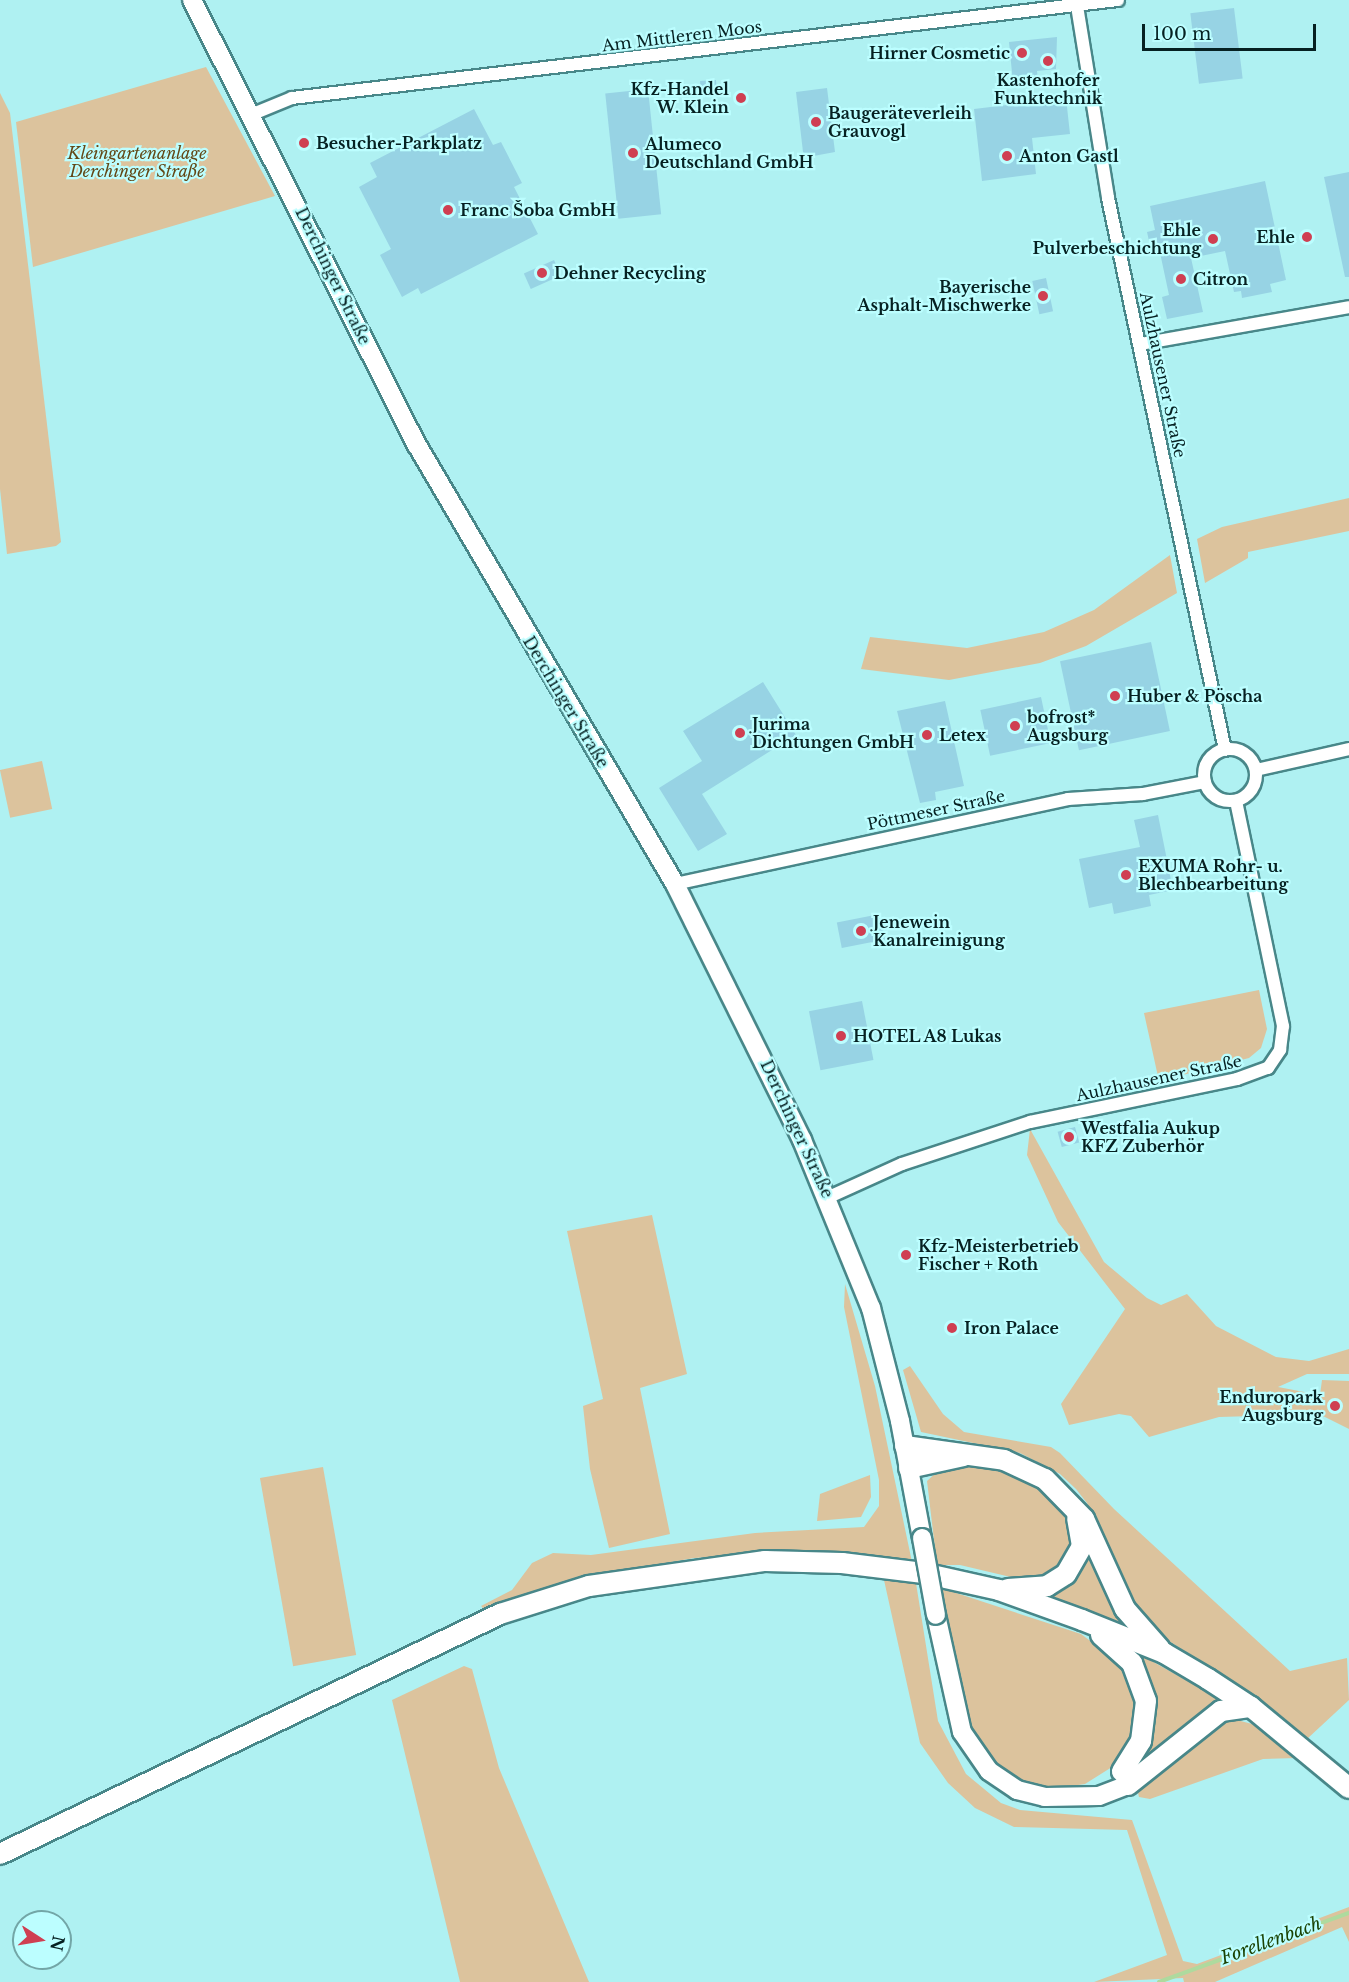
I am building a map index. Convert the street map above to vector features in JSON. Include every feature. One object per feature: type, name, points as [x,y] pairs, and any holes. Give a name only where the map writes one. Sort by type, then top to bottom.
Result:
[{"type":"main road","name":"Derchinger Straße","points":[[192,0],[253,114],[417,444],[675,884],[718,963],[829,1197],[871,1308],[900,1421],[952,1702],[962,1732],[978,1758],[1017,1790],[1045,1797],[1080,1798],[1125,1778]]},
{"type":"main road","points":[[905,1446],[972,1454],[1026,1468],[1045,1479],[1075,1509],[1090,1531],[1125,1609],[1164,1653]]},
{"type":"main road","points":[[909,1468],[972,1454]]},
{"type":"main road","points":[[999,1590],[1047,1586],[1066,1574],[1082,1546],[1075,1509]]},
{"type":"main road","points":[[0,1854],[380,1668],[500,1614],[589,1586],[765,1561],[883,1566],[999,1590],[1082,1620],[1164,1653],[1251,1707],[1349,1788]]},
{"type":"main road","points":[[1082,1620],[1124,1653],[1144,1689],[1146,1716],[1141,1741],[1125,1778]]},
{"type":"main road","points":[[1125,1778],[1221,1711],[1251,1707]]},
{"type":"street","name":"Am Mittleren Moos","points":[[253,114],[292,98],[1118,0]]},
{"type":"street","name":"Aulzhausener Straße","points":[[1077,6],[1089,99],[1225,750]]},
{"type":"street","points":[[1140,344],[1349,307]]},
{"type":"street","points":[[1256,770],[1349,749]]},
{"type":"street","points":[[1225,750],[1248,756],[1256,770],[1254,786],[1236,801],[1221,799],[1205,782],[1208,762],[1225,750]]},
{"type":"street","name":"Pöttmeser Straße","points":[[675,884],[1068,799],[1143,794],[1205,782]]},
{"type":"street","name":"Aulzhausener Straße","points":[[829,1197],[902,1164],[1030,1122],[1237,1079],[1268,1068],[1280,1050],[1283,1026],[1236,801]]},
{"type":"green space","name":"Kleingartenanlage Derchinger Straße","points":[[206,67],[275,196],[33,267],[16,122]]},
{"type":"green space","points":[[0,93],[10,113],[61,542],[56,546],[7,554],[0,489]]},
{"type":"green space","points":[[1349,498],[1349,531],[1248,552],[1248,558],[1205,583],[1197,539],[1222,527]]},
{"type":"green space","points":[[1170,555],[1177,593],[1086,646],[1040,663],[949,680],[861,669],[870,637],[967,648],[1044,632],[1094,610]]},
{"type":"green space","points":[[42,761],[52,809],[10,818],[0,770]]},
{"type":"green space","points":[[1259,990],[1267,1029],[1261,1048],[1249,1058],[1159,1081],[1144,1013]]},
{"type":"green space","points":[[1030,1129],[1104,1262],[1147,1298],[1161,1305],[1187,1294],[1216,1326],[1276,1357],[1309,1361],[1349,1349],[1349,1374],[1307,1374],[1278,1387],[1320,1395],[1322,1380],[1349,1381],[1349,1429],[1323,1416],[1292,1415],[1219,1417],[1149,1437],[1131,1416],[1119,1414],[1069,1425],[1061,1404],[1125,1309],[1058,1222],[1027,1155]]},
{"type":"green space","points":[[652,1215],[687,1374],[640,1388],[670,1534],[609,1548],[590,1469],[583,1406],[603,1399],[567,1231]]},
{"type":"green space","points":[[845,1284],[875,1386],[912,1562],[803,1552],[694,1558],[588,1577],[486,1611],[481,1606],[512,1590],[532,1563],[553,1553],[591,1555],[755,1533],[864,1527],[879,1506],[879,1480],[844,1307]]},
{"type":"green space","points":[[910,1366],[943,1414],[964,1432],[1051,1447],[1060,1453],[1114,1509],[1290,1671],[1347,1658],[1349,1700],[1307,1739],[1242,1687],[1156,1633],[1133,1609],[1087,1503],[1076,1489],[1060,1474],[1020,1453],[921,1432],[903,1370]]},
{"type":"green space","points":[[970,1464],[996,1467],[1041,1487],[1068,1516],[1075,1541],[1055,1575],[1027,1581],[960,1565],[937,1565],[927,1481],[940,1469]]},
{"type":"green space","points":[[323,1467],[356,1655],[293,1666],[260,1478]]},
{"type":"green space","points":[[870,1475],[871,1497],[861,1517],[817,1521],[820,1494]]},
{"type":"green space","points":[[1088,1541],[1133,1630],[1047,1594],[1070,1583],[1080,1572]]},
{"type":"green space","points":[[884,1580],[916,1583],[938,1721],[966,1774],[1001,1803],[1020,1810],[1132,1820],[1183,1961],[1197,1964],[1349,1907],[1349,1942],[1342,1927],[1215,1982],[1184,1982],[1183,1978],[1094,1982],[1167,1955],[1127,1830],[1014,1827],[975,1808],[948,1783],[920,1743]]},
{"type":"green space","points":[[941,1588],[1081,1634],[1125,1667],[1137,1712],[1128,1747],[1112,1767],[1085,1784],[1051,1789],[1021,1781],[990,1760],[969,1726]]},
{"type":"green space","points":[[1134,1651],[1230,1705],[1134,1770],[1151,1735],[1155,1703],[1145,1668]]},
{"type":"green space","points":[[464,1666],[472,1669],[499,1768],[589,1982],[460,1982],[392,1700]]},
{"type":"green space","points":[[1233,1719],[1252,1724],[1297,1758],[1263,1759],[1150,1799],[1139,1797],[1137,1789],[1221,1720]]},
{"type":"building","points":[[1234,8],[1243,78],[1199,84],[1190,13]]},
{"type":"building","points":[[1057,37],[1056,69],[1037,71],[1038,80],[1013,83],[1009,42]]},
{"type":"building","points":[[716,80],[717,96],[701,97],[700,81]]},
{"type":"building","name":"Baugeräteverleih Grauvogl","points":[[827,88],[835,152],[808,157],[803,152],[796,92]]},
{"type":"building","name":"Alumeco Deutschland GmbH","points":[[648,89],[661,214],[618,219],[605,93]]},
{"type":"building","name":"Anton Gastl","points":[[1066,98],[1070,134],[1032,138],[1036,174],[982,181],[974,109]]},
{"type":"building","name":"Franc Šoba GmbH","points":[[474,109],[493,145],[501,142],[522,183],[514,187],[538,234],[421,294],[418,288],[402,297],[380,255],[391,249],[359,187],[377,177],[370,163]]},
{"type":"building","points":[[1349,172],[1349,277],[1345,277],[1324,177]]},
{"type":"building","name":"Ehle Pulverbeschichtung","points":[[1265,181],[1286,280],[1270,284],[1272,292],[1242,298],[1241,291],[1234,292],[1225,251],[1191,258],[1203,312],[1167,319],[1162,297],[1169,295],[1159,248],[1151,250],[1147,232],[1155,230],[1150,206]]},
{"type":"building","name":"Dehner Recycling","points":[[554,260],[561,276],[531,289],[524,273]]},
{"type":"building","name":"Bayerische Asphalt-Mischwerke","points":[[1046,278],[1053,311],[1039,314],[1032,281]]},
{"type":"building","name":"Huber & Pöscha","points":[[1151,642],[1170,731],[1079,750],[1060,661]]},
{"type":"building","name":"Jurima Dichtungen GmbH","points":[[763,682],[796,735],[702,794],[727,834],[698,851],[659,788],[702,761],[683,731]]},
{"type":"building","name":"bofrost* Augsburg","points":[[1041,697],[1051,743],[990,756],[980,710]]},
{"type":"building","name":"Letex","points":[[945,701],[964,786],[935,792],[936,800],[920,803],[897,711]]},
{"type":"building","name":"EXUMA Rohr- u. Blechbearbeitung","points":[[1158,815],[1173,890],[1149,895],[1151,906],[1114,914],[1112,903],[1089,908],[1079,859],[1140,847],[1134,820]]},
{"type":"building","name":"Jenewein Kanalreinigung","points":[[880,914],[885,940],[842,948],[837,922]]},
{"type":"building","name":"HOTEL A8 Lukas","points":[[862,1001],[873,1060],[820,1070],[809,1011]]},
{"type":"building","name":"Westfalia Aukup KFZ Zuberhör","points":[[1075,1127],[1079,1142],[1062,1147],[1058,1132]]},
{"type":"waterway","name":"Forellenbach","points":[[1159,1982],[1349,1913]]},
{"type":"place","name":"Hirner Cosmetic","points":[[1022,53]]},
{"type":"place","name":"Kastenhofer Funktechnik","points":[[1048,61]]},
{"type":"place","name":"Kfz-Handel W. Klein","points":[[741,98]]},
{"type":"place","name":"Baugeräteverleih Grauvogl","points":[[816,122]]},
{"type":"place","name":"Besucher-Parkplatz","points":[[304,143]]},
{"type":"place","name":"Alumeco Deutschland GmbH","points":[[633,153]]},
{"type":"place","name":"Anton Gastl","points":[[1007,156]]},
{"type":"place","name":"Franc Šoba GmbH","points":[[448,210]]},
{"type":"place","name":"Ehle","points":[[1307,237]]},
{"type":"place","name":"Ehle Pulverbeschichtung","points":[[1213,239]]},
{"type":"place","name":"Dehner Recycling","points":[[542,273]]},
{"type":"place","name":"Citron","points":[[1181,279]]},
{"type":"place","name":"Bayerische Asphalt-Mischwerke","points":[[1043,296]]},
{"type":"place","name":"Huber & Pöscha","points":[[1115,696]]},
{"type":"place","name":"bofrost* Augsburg","points":[[1015,726]]},
{"type":"place","name":"Jurima Dichtungen GmbH","points":[[740,733]]},
{"type":"place","name":"Letex","points":[[927,735]]},
{"type":"place","name":"EXUMA Rohr- u. Blechbearbeitung","points":[[1126,875]]},
{"type":"place","name":"Jenewein Kanalreinigung","points":[[861,931]]},
{"type":"place","name":"HOTEL A8 Lukas","points":[[841,1036]]},
{"type":"place","name":"Westfalia Aukup KFZ Zuberhör","points":[[1069,1137]]},
{"type":"place","name":"Kfz-Meisterbetrieb Fischer + Roth","points":[[906,1255]]},
{"type":"place","name":"Iron Palace","points":[[952,1328]]},
{"type":"place","name":"Enduropark Augsburg","points":[[1335,1406]]}]
